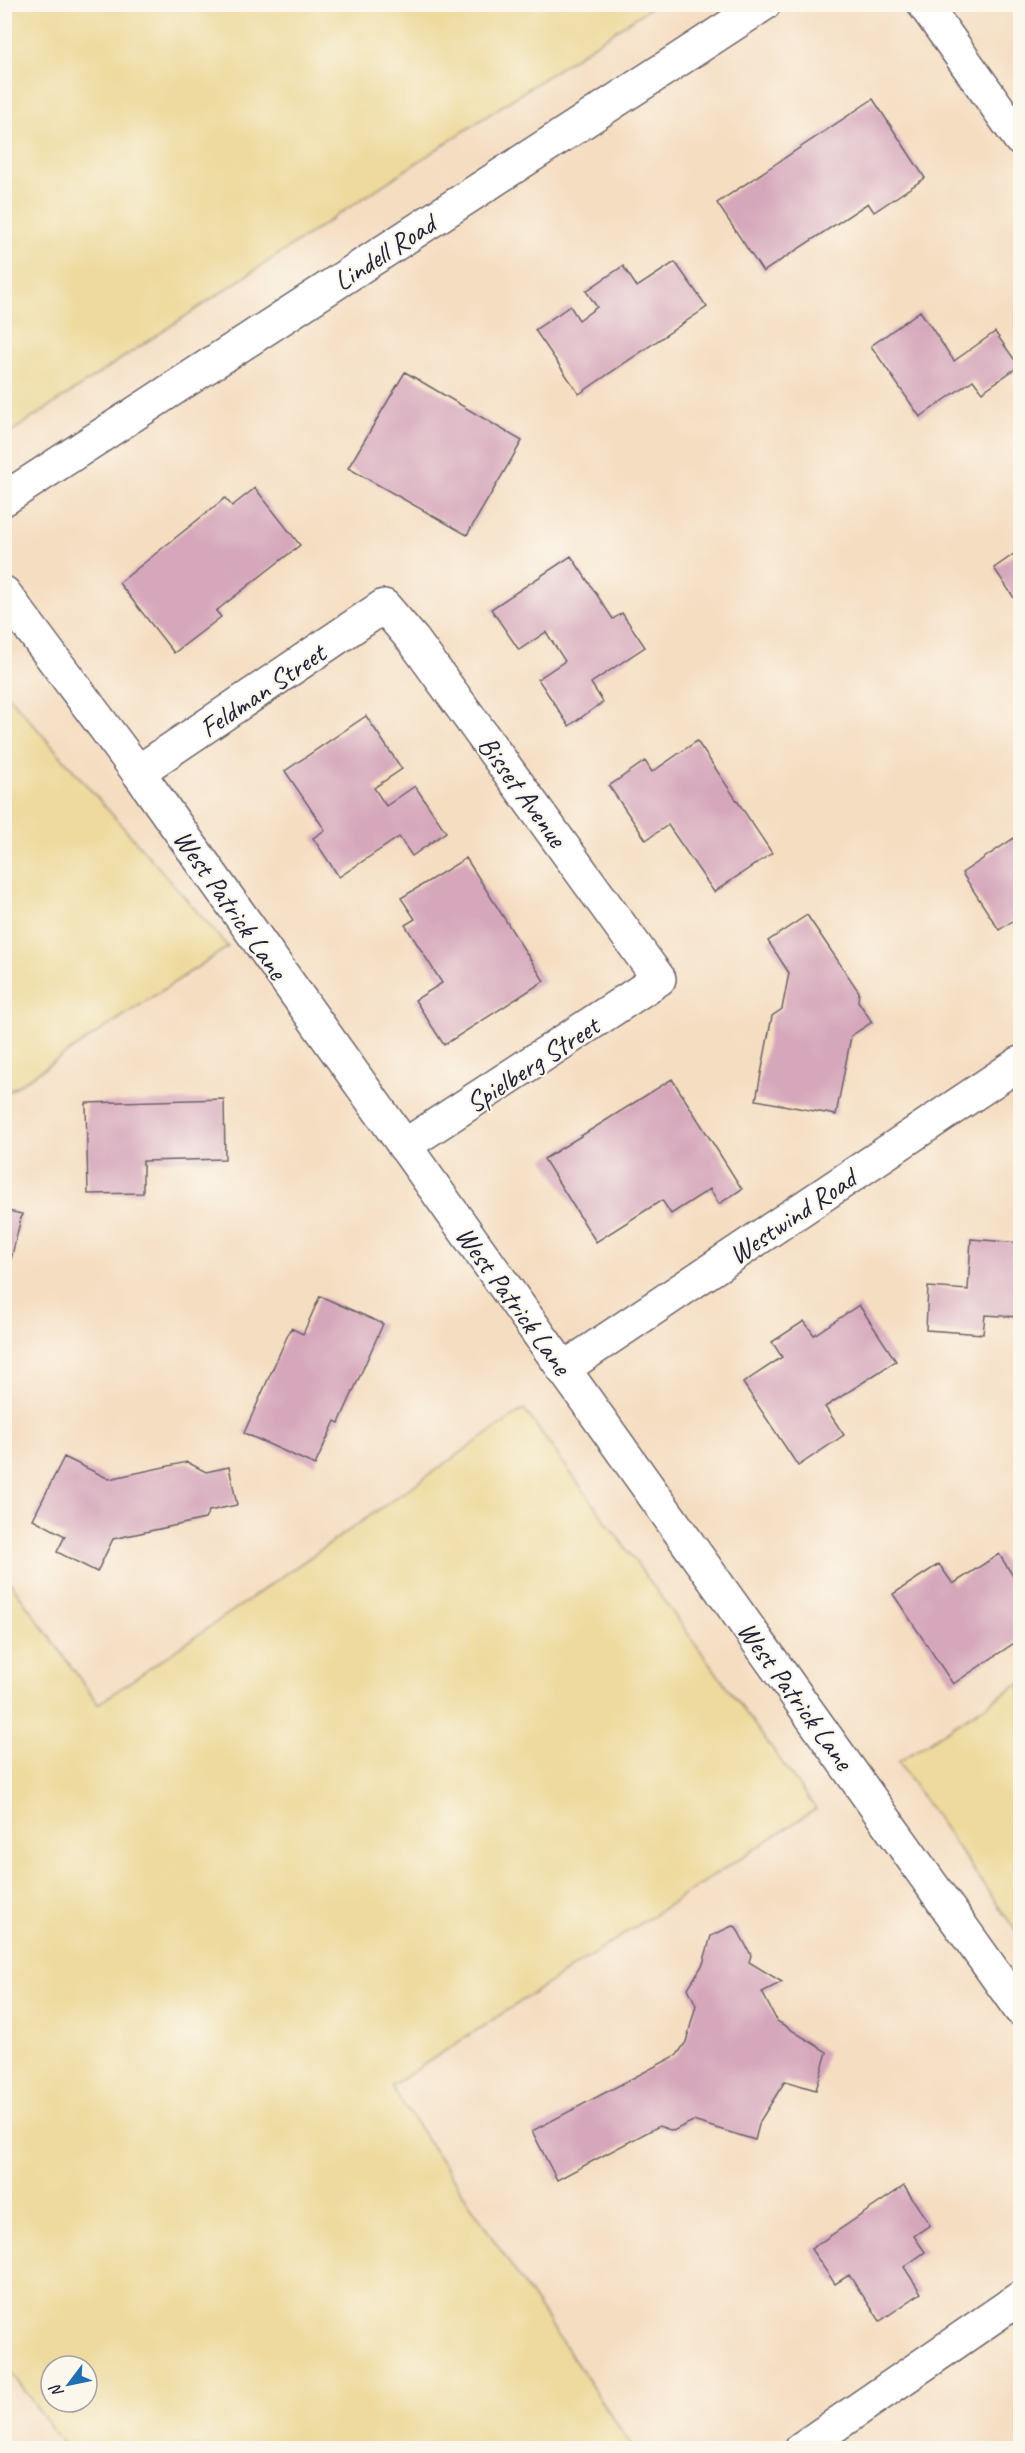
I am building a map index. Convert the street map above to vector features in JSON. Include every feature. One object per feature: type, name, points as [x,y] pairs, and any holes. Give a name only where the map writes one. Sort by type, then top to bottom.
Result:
[{"type":"street","name":"Lindell Road","points":[[4,498],[764,4]]},
{"type":"street","points":[[924,4],[1020,139]]},
{"type":"street","name":"West Patrick Lane","points":[[4,593],[138,772],[1020,2009]]},
{"type":"street","name":"Feldman Street","points":[[138,772],[384,606]]},
{"type":"street","name":"Bisset Avenue","points":[[384,606],[414,641],[659,979]]},
{"type":"street","name":"Spielberg Street","points":[[404,1146],[611,1013],[659,979]]},
{"type":"street","name":"Westwind Road","points":[[563,1369],[1020,1064]]},
{"type":"street","points":[[802,2448],[1020,2298]]},
{"type":"sand","points":[[5,4],[654,4],[654,5],[5,436]]},
{"type":"sand","points":[[5,692],[228,947],[4,1094]]},
{"type":"sand","points":[[524,1409],[816,1809],[391,2086],[633,2448],[66,2448],[41,2414],[99,2414],[99,2354],[39,2354],[39,2411],[5,2364],[5,1575],[98,1704]]},
{"type":"sand","points":[[1020,1683],[1020,1937],[898,1762]]},
{"type":"building","points":[[873,99],[925,178],[874,212],[868,203],[763,272],[717,203]]},
{"type":"building","points":[[675,262],[707,307],[579,394],[535,330],[570,306],[579,320],[597,307],[586,291],[623,266],[637,287]]},
{"type":"building","points":[[920,311],[954,361],[995,332],[1019,366],[982,392],[973,380],[920,417],[871,346]]},
{"type":"building","points":[[405,372],[522,441],[467,535],[348,468]]},
{"type":"building","points":[[255,488],[300,545],[216,611],[221,617],[174,653],[119,583],[225,498],[232,506]]},
{"type":"building","points":[[1020,550],[1020,607],[994,568]]},
{"type":"building","points":[[571,556],[613,619],[622,613],[645,647],[591,683],[603,702],[569,726],[538,679],[565,661],[546,632],[519,650],[491,609]]},
{"type":"building","points":[[366,716],[402,769],[374,788],[386,806],[415,786],[446,832],[412,856],[399,837],[339,877],[313,838],[325,830],[285,771]]},
{"type":"building","points":[[697,741],[772,853],[714,892],[668,825],[646,840],[609,786],[645,761],[652,772]]},
{"type":"building","points":[[1020,834],[1020,916],[999,930],[962,873]]},
{"type":"building","points":[[466,858],[544,981],[444,1045],[415,1000],[442,983],[405,925],[415,919],[401,898]]},
{"type":"building","points":[[807,915],[859,992],[858,1001],[872,1022],[851,1036],[836,1115],[756,1100],[772,1016],[782,1009],[789,973],[768,941]]},
{"type":"building","points":[[672,1079],[742,1189],[719,1204],[710,1189],[671,1214],[662,1200],[596,1242],[544,1159]]},
{"type":"building","points":[[224,1099],[225,1159],[143,1161],[143,1193],[88,1194],[86,1103]]},
{"type":"building","points":[[4,1210],[22,1214],[5,1284],[4,1284]]},
{"type":"building","points":[[971,1239],[1020,1243],[1020,1317],[985,1315],[983,1334],[926,1330],[928,1287],[968,1290]]},
{"type":"building","points":[[320,1296],[383,1324],[339,1423],[335,1421],[315,1465],[244,1433],[291,1328],[303,1334]]},
{"type":"building","points":[[859,1305],[896,1361],[825,1407],[844,1435],[798,1466],[743,1383],[782,1357],[772,1342],[804,1321],[814,1335]]},
{"type":"building","points":[[64,1457],[109,1479],[187,1462],[206,1472],[229,1467],[237,1505],[209,1511],[205,1519],[113,1539],[97,1572],[57,1552],[65,1536],[33,1519]]},
{"type":"building","points":[[999,1554],[1020,1587],[1020,1639],[953,1684],[893,1594],[939,1564],[953,1584]]},
{"type":"building","points":[[732,1926],[736,1927],[751,1955],[749,1962],[782,1982],[762,1992],[777,2021],[827,2052],[816,2090],[785,2081],[760,2121],[755,2140],[693,2121],[673,2131],[659,2126],[557,2180],[532,2131],[677,2055],[686,2042],[696,2005],[688,1988],[703,1964],[711,1936]]},
{"type":"building","points":[[904,2186],[930,2225],[914,2236],[925,2252],[904,2267],[921,2293],[880,2321],[849,2275],[835,2284],[811,2249]]}]
